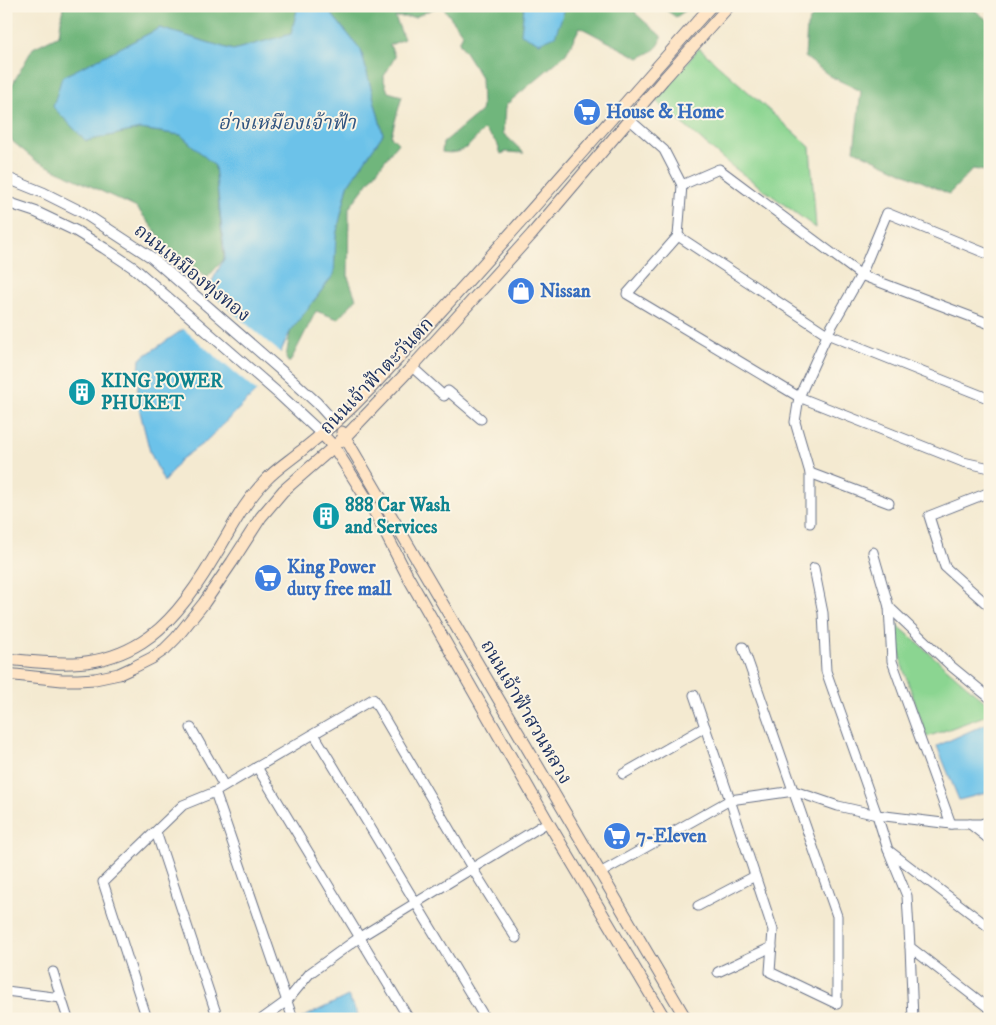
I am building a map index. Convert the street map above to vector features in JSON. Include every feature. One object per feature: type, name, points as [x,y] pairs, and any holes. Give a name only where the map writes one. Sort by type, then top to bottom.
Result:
[{"type":"main road","name":"ถนนเจ้าฟ้าตะวันตก","points":[[6,658],[57,663],[90,662],[112,657],[123,652],[144,641],[165,623],[194,589],[239,514],[265,480],[335,423],[366,394],[711,6]]},
{"type":"main road","name":"ถนนเจ้าฟ้าตะวันตก","points":[[6,674],[78,680],[119,674],[138,666],[158,654],[176,638],[204,603],[261,517],[284,491],[346,436],[412,367],[532,234],[663,80],[729,6]]},
{"type":"main road","name":"ถนนเจ้าฟ้าสวนหลวง","points":[[335,423],[346,436],[399,530],[686,1019]]},
{"type":"main road","name":"ถนนเจ้าฟ้าสวนหลวง","points":[[322,434],[334,447],[373,509],[407,575],[548,822],[665,1019]]},
{"type":"main road","points":[[647,988],[663,980]]},
{"type":"street","points":[[630,120],[664,150],[682,185],[678,236],[627,294],[799,397],[964,462],[990,468]]},
{"type":"street","points":[[682,185],[719,169],[861,275],[990,324]]},
{"type":"street","name":"ถนนเหมืองทุ่งทอง","points":[[6,179],[44,193],[82,212],[151,257],[292,380],[335,423]]},
{"type":"street","name":"ถนนเหมืองทุ่งทอง","points":[[6,202],[36,212],[76,232],[134,268],[280,394],[322,434]]},
{"type":"street","points":[[810,523],[810,473],[795,422],[799,397],[827,334],[861,275],[887,213],[990,255]]},
{"type":"street","points":[[678,236],[827,334],[990,399]]},
{"type":"street","points":[[412,367],[444,396],[448,391],[481,419]]},
{"type":"street","points":[[810,473],[889,502]]},
{"type":"street","points":[[990,492],[929,516],[945,567],[990,607]]},
{"type":"street","points":[[873,552],[889,607],[892,661],[951,824]]},
{"type":"street","points":[[814,568],[823,613],[826,671],[888,850],[906,896],[913,1019]]},
{"type":"street","points":[[889,607],[951,666],[990,698]]},
{"type":"street","points":[[694,695],[772,930],[770,972],[837,1004],[837,916],[743,647]]},
{"type":"street","points":[[147,1019],[103,882],[183,805],[215,792],[258,768],[373,698],[472,868],[516,938]]},
{"type":"street","points":[[623,774],[705,727]]},
{"type":"street","points":[[191,728],[224,786]]},
{"type":"street","points":[[314,734],[482,1012]]},
{"type":"street","points":[[258,768],[409,1019]]},
{"type":"street","points":[[215,792],[293,1019]]},
{"type":"street","points":[[600,873],[730,800],[794,792],[838,806],[877,815],[951,824],[981,824],[990,821]]},
{"type":"street","points":[[262,1019],[287,1001],[310,973],[360,937],[548,822]]},
{"type":"street","points":[[970,824],[990,840]]},
{"type":"street","points":[[156,832],[218,1019]]},
{"type":"street","points":[[888,850],[990,928]]},
{"type":"street","points":[[698,906],[755,876]]},
{"type":"street","points":[[910,947],[990,1008]]},
{"type":"street","points":[[718,972],[772,948]]},
{"type":"street","points":[[53,972],[68,1019]]},
{"type":"street","points":[[6,991],[61,998]]},
{"type":"green space","points":[[63,6],[298,6],[292,34],[233,50],[160,28],[62,78],[86,141],[140,129],[181,135],[215,166],[224,259],[207,278],[169,248],[137,208],[35,160],[12,141],[6,122],[8,92],[33,48],[59,35]]},
{"type":"green space","points":[[325,6],[440,6],[415,17],[395,17],[404,39],[390,45],[395,57],[383,78],[388,92],[402,96],[391,136],[398,143],[349,208],[348,277],[356,299],[338,319],[316,311],[290,362],[288,362],[286,358],[290,332],[334,274],[336,235],[348,185],[383,134],[361,50]]},
{"type":"green space","points":[[442,6],[566,8],[566,6],[634,6],[636,14],[661,36],[661,40],[654,50],[639,58],[580,27],[566,54],[507,104],[505,108],[503,133],[524,153],[506,152],[501,154],[497,143],[484,130],[466,148],[450,153],[442,152],[443,143],[481,111],[482,106],[481,77],[459,42],[463,34]]},
{"type":"green space","points":[[660,6],[690,6],[676,17]]},
{"type":"green space","points":[[818,6],[969,6],[990,22],[990,172],[973,169],[949,194],[854,150],[861,91],[830,76],[805,57],[807,26]]},
{"type":"green space","points":[[699,48],[810,147],[816,228],[729,164],[656,101]]},
{"type":"green space","points":[[895,623],[990,706],[990,714],[927,737],[902,665]]},
{"type":"water","name":"อ่างเหมืองเจ้าฟ้า","points":[[298,6],[325,6],[361,50],[383,134],[348,185],[336,235],[334,274],[290,332],[267,381],[205,442],[180,460],[164,482],[150,452],[137,400],[140,359],[188,326],[225,257],[215,166],[181,135],[140,129],[86,141],[53,107],[62,77],[160,28],[233,50],[291,34]]},
{"type":"water","points":[[522,6],[566,6],[555,36],[539,43],[521,34],[524,7]]},
{"type":"water","points":[[990,722],[990,792],[959,800],[937,746]]},
{"type":"water","points":[[348,996],[360,1019],[302,1019],[302,1018]]},
{"type":"pier","points":[[205,289],[282,354],[269,382],[258,393],[181,327],[186,324]]},
{"type":"place","name":"House & Home","points":[[587,112]]},
{"type":"place","name":"Nissan","points":[[521,291]]},
{"type":"place","name":"KING POWER PHUKET","points":[[82,392]]},
{"type":"place","name":"888 Car Wash and Services","points":[[326,516]]},
{"type":"place","name":"King Power duty free mall","points":[[268,578]]},
{"type":"place","name":"7-Eleven","points":[[617,836]]}]
